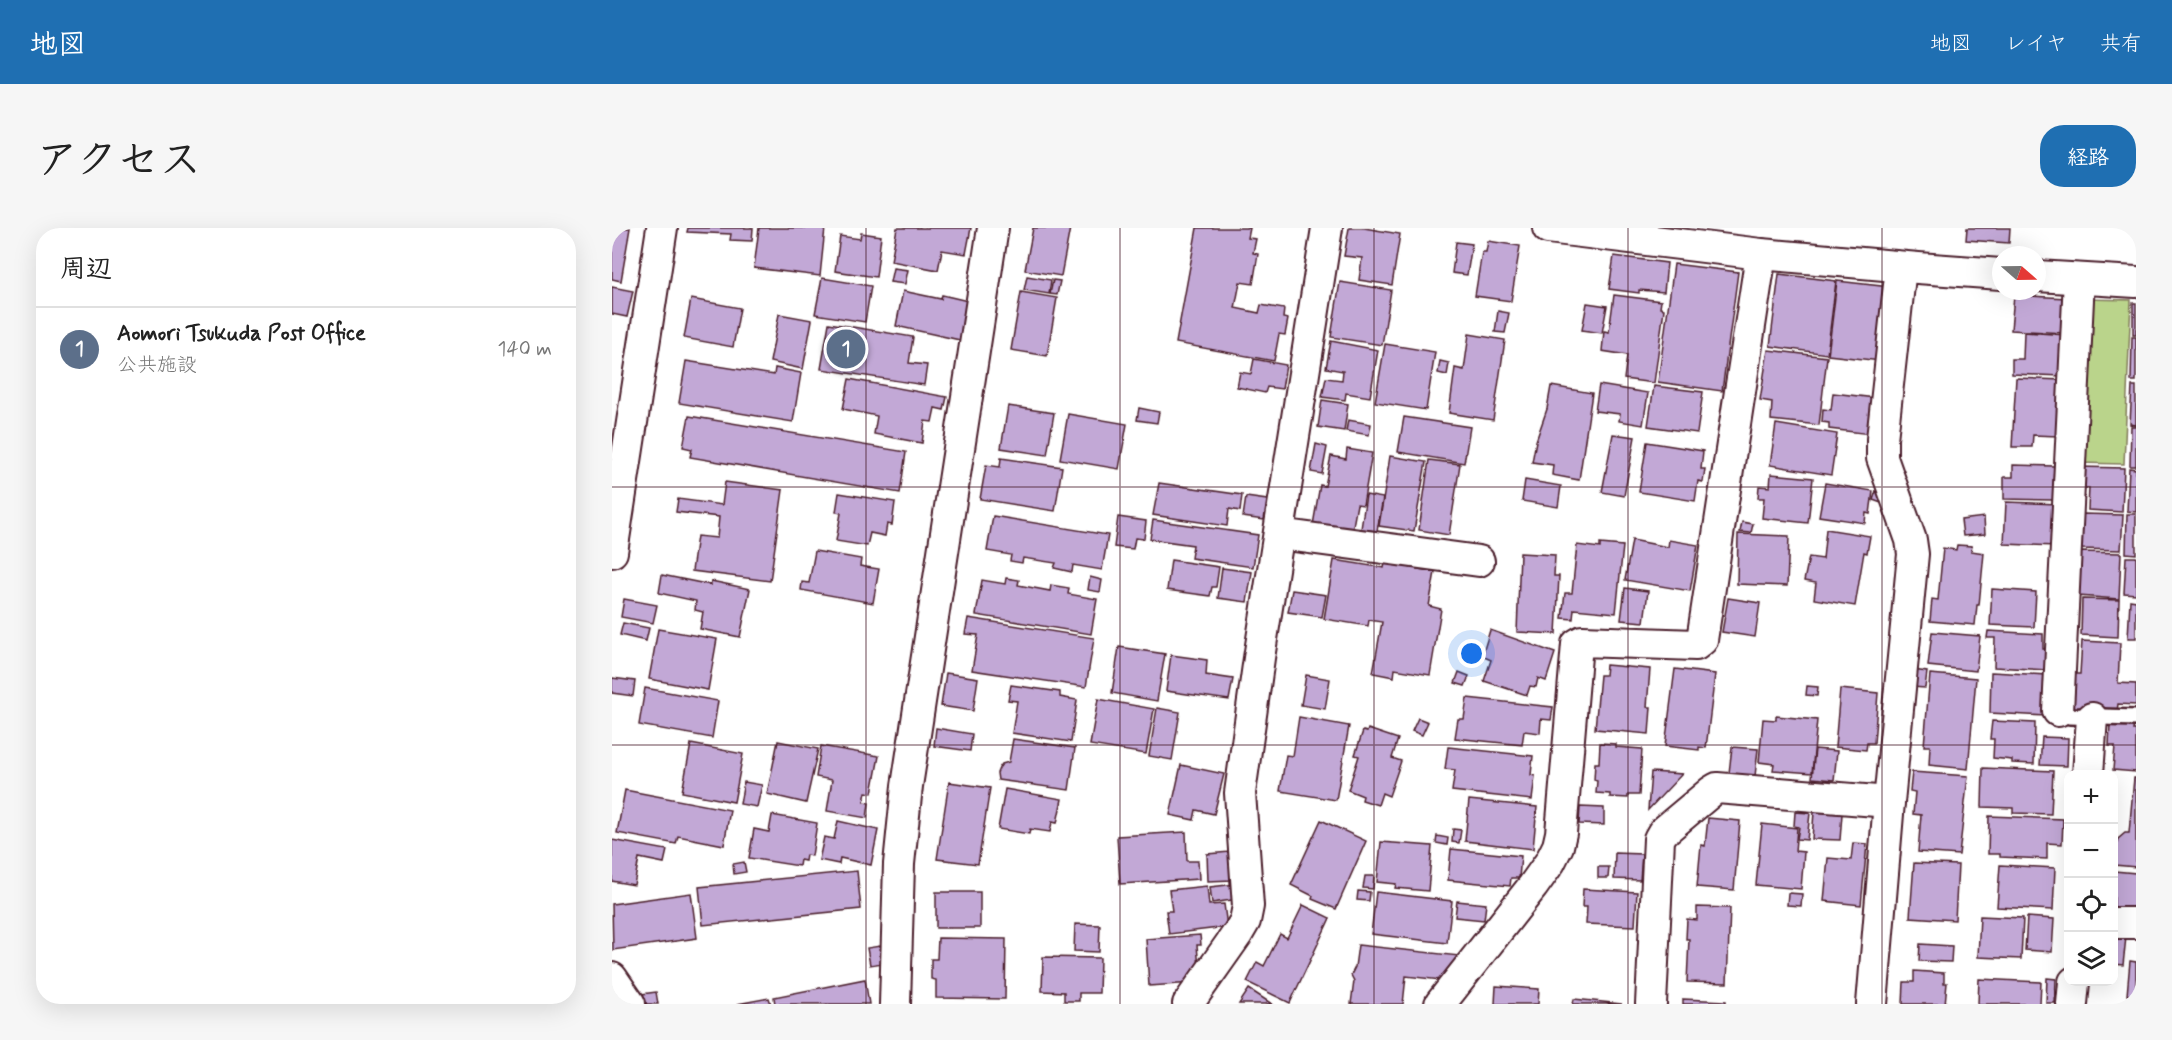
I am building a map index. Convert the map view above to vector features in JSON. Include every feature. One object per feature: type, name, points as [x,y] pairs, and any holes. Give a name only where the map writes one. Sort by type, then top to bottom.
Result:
[{"type":"street","points":[[612,552],[662,228]]},
{"type":"street","points":[[895,1004],[899,864],[907,786],[993,228]]},
{"type":"street","points":[[1188,1004],[1239,933],[1245,921],[1248,906],[1240,793],[1327,228]]},
{"type":"street","points":[[1548,228],[1761,254],[1992,273]]},
{"type":"street","points":[[1440,1004],[1533,886],[1558,846],[1577,645],[1582,641],[1696,645],[1702,640],[1761,254]]},
{"type":"street","points":[[1872,1004],[1913,554],[1911,540],[1882,458],[1882,439],[1901,267]]},
{"type":"street","points":[[2046,277],[2136,282]]},
{"type":"street","points":[[2058,711],[2079,279]]},
{"type":"street","points":[[1279,534],[1479,561]]},
{"type":"street","points":[[2088,770],[2092,718]]},
{"type":"street","points":[[1651,1004],[1659,839],[1663,832],[1717,788],[1889,802]]},
{"type":"street","points":[[2118,922],[2136,923]]},
{"type":"street","points":[[612,978],[630,1004]]},
{"type":"street","points":[[2073,1004],[2074,986]]},
{"type":"lane","points":[[2058,711],[2070,716],[2092,718],[2136,718]]},
{"type":"green space","points":[[2085,299],[2131,300],[2124,464],[2078,463]]},
{"type":"building","points":[[612,228],[630,228],[621,281],[612,279]]},
{"type":"building","points":[[688,228],[753,228],[752,241],[730,240],[731,234],[687,232]]},
{"type":"building","points":[[759,228],[825,228],[820,276],[754,268]]},
{"type":"building","points":[[897,228],[971,228],[966,254],[942,250],[938,270],[891,261]]},
{"type":"building","points":[[1033,228],[1070,228],[1061,276],[1025,270]]},
{"type":"building","points":[[1197,228],[1250,228],[1248,238],[1256,239],[1253,253],[1258,254],[1253,284],[1240,282],[1235,308],[1259,313],[1261,305],[1284,309],[1283,318],[1288,319],[1285,335],[1279,334],[1274,361],[1176,343]]},
{"type":"building","points":[[1349,228],[1400,234],[1392,285],[1359,280],[1362,258],[1344,256]]},
{"type":"building","points":[[1967,228],[2010,228],[2009,243],[1966,240]]},
{"type":"building","points":[[861,233],[881,236],[876,277],[835,271],[840,236],[860,239]]},
{"type":"building","points":[[1488,241],[1520,246],[1511,301],[1475,296],[1482,252],[1486,252]]},
{"type":"building","points":[[1456,242],[1472,244],[1467,275],[1452,273]]},
{"type":"building","points":[[1614,256],[1667,263],[1664,292],[1639,290],[1639,293],[1609,289]]},
{"type":"building","points":[[1674,264],[1738,272],[1722,391],[1658,382]]},
{"type":"building","points":[[893,268],[908,270],[905,284],[890,282]]},
{"type":"building","points":[[1779,274],[1836,281],[1827,354],[1770,346]]},
{"type":"building","points":[[1027,276],[1051,280],[1049,294],[1024,290]]},
{"type":"building","points":[[822,278],[871,286],[865,322],[815,314]]},
{"type":"building","points":[[1053,280],[1060,281],[1057,295],[1050,294]]},
{"type":"building","points":[[1837,281],[1890,287],[1881,361],[1828,355]]},
{"type":"building","points":[[1340,282],[1391,290],[1382,345],[1331,337]]},
{"type":"building","points":[[612,287],[633,291],[627,317],[612,314]]},
{"type":"building","points":[[903,291],[941,299],[942,295],[968,301],[960,340],[896,326]]},
{"type":"building","points":[[1021,292],[1057,298],[1047,356],[1011,350]]},
{"type":"building","points":[[1614,295],[1661,301],[1660,308],[1664,309],[1654,383],[1624,379],[1627,355],[1602,351],[1604,331],[1609,332]]},
{"type":"building","points":[[2046,297],[2066,298],[2064,333],[2011,330],[2014,300],[2046,300]]},
{"type":"building","points":[[691,299],[740,308],[733,347],[684,338]]},
{"type":"building","points":[[1587,303],[1607,306],[1602,333],[1582,330]]},
{"type":"building","points":[[2133,303],[2136,303],[2136,335],[2133,335]]},
{"type":"building","points":[[1498,311],[1509,313],[1505,333],[1495,332]]},
{"type":"building","points":[[779,314],[812,320],[803,369],[770,362]]},
{"type":"building","points":[[829,323],[913,337],[909,363],[927,365],[924,385],[821,369]]},
{"type":"building","points":[[2024,332],[2066,335],[2063,376],[2012,374],[2012,359],[2023,359]]},
{"type":"building","points":[[1469,334],[1505,340],[1493,420],[1449,413],[1455,368],[1464,370]]},
{"type":"building","points":[[2132,337],[2136,337],[2136,381],[2131,381]]},
{"type":"building","points":[[1331,341],[1378,350],[1370,397],[1346,393],[1345,400],[1322,397],[1326,378],[1342,380],[1343,371],[1326,368]]},
{"type":"building","points":[[1385,344],[1435,352],[1426,410],[1375,402]]},
{"type":"building","points":[[1768,350],[1827,357],[1819,425],[1771,420],[1772,402],[1760,400]]},
{"type":"building","points":[[1254,359],[1286,365],[1282,389],[1267,387],[1265,393],[1237,387],[1240,372],[1251,374]]},
{"type":"building","points":[[686,361],[774,375],[775,368],[801,373],[793,422],[679,403]]},
{"type":"building","points":[[1440,361],[1449,363],[1447,375],[1438,373]]},
{"type":"building","points":[[2016,378],[2062,380],[2058,436],[2033,435],[2032,447],[2012,447]]},
{"type":"building","points":[[849,379],[947,397],[944,410],[935,408],[932,422],[925,421],[922,443],[874,434],[877,416],[843,409]]},
{"type":"building","points":[[1599,385],[1648,393],[1643,425],[1619,421],[1620,414],[1595,411]]},
{"type":"building","points":[[1551,386],[1592,393],[1579,480],[1552,475],[1553,465],[1532,462]]},
{"type":"building","points":[[1654,386],[1703,392],[1697,433],[1648,426]]},
{"type":"building","points":[[2132,386],[2136,386],[2136,425],[2130,424]]},
{"type":"building","points":[[1833,393],[1875,398],[1871,434],[1829,429],[1829,423],[1822,422],[1823,409],[1831,410]]},
{"type":"building","points":[[1322,400],[1348,404],[1344,431],[1318,427]]},
{"type":"building","points":[[1008,406],[1054,413],[1047,455],[1001,448]]},
{"type":"building","points":[[1139,408],[1159,412],[1157,423],[1137,420]]},
{"type":"building","points":[[1068,414],[1127,424],[1119,469],[1060,459]]},
{"type":"building","points":[[689,416],[906,452],[900,493],[690,457],[692,449],[683,447]]},
{"type":"building","points":[[1404,417],[1470,427],[1464,463],[1398,452]]},
{"type":"building","points":[[1348,420],[1371,424],[1369,435],[1346,431]]},
{"type":"building","points":[[1776,424],[1837,434],[1831,475],[1770,465]]},
{"type":"building","points":[[2131,426],[2136,426],[2136,466],[2130,466]]},
{"type":"building","points":[[1613,434],[1635,437],[1624,496],[1602,492]]},
{"type":"building","points":[[1647,442],[1703,451],[1701,469],[1705,469],[1703,482],[1698,481],[1695,501],[1639,492]]},
{"type":"building","points":[[1316,444],[1327,447],[1322,474],[1311,472]]},
{"type":"building","points":[[1347,449],[1372,453],[1363,505],[1357,504],[1352,532],[1313,525],[1320,485],[1325,486],[1331,456],[1346,459]]},
{"type":"building","points":[[1390,456],[1426,462],[1414,531],[1379,526]]},
{"type":"building","points":[[1001,458],[1062,467],[1055,511],[980,499],[986,465],[1000,467]]},
{"type":"building","points":[[1429,460],[1460,464],[1449,535],[1419,530]]},
{"type":"building","points":[[2013,465],[2054,466],[2053,500],[2004,499],[2004,477],[2013,477]]},
{"type":"building","points":[[2079,467],[2124,468],[2122,512],[2088,510],[2089,488],[2079,488]]},
{"type":"building","points":[[2129,468],[2136,469],[2136,512],[2127,511]]},
{"type":"building","points":[[1771,474],[1813,478],[1808,523],[1762,518],[1764,498],[1758,498],[1759,486],[1770,487]]},
{"type":"building","points":[[1525,480],[1561,486],[1558,507],[1522,501]]},
{"type":"building","points":[[725,482],[783,490],[770,581],[692,571],[697,536],[717,538],[719,517],[676,512],[678,499],[722,505]]},
{"type":"building","points":[[1159,483],[1242,495],[1240,511],[1229,509],[1227,526],[1153,515]]},
{"type":"building","points":[[1825,483],[1873,491],[1870,514],[1866,513],[1865,523],[1819,516]]},
{"type":"building","points":[[1876,491],[1887,495],[1884,504],[1873,500]]},
{"type":"building","points":[[839,493],[895,502],[892,525],[887,524],[885,536],[870,533],[867,546],[836,541],[841,513],[836,512]]},
{"type":"building","points":[[1366,495],[1383,498],[1377,531],[1361,529]]},
{"type":"building","points":[[1246,497],[1267,500],[1264,520],[1243,517]]},
{"type":"building","points":[[2006,502],[2058,504],[2056,546],[2004,544]]},
{"type":"building","points":[[2082,514],[2123,515],[2121,550],[2080,549]]},
{"type":"building","points":[[2127,514],[2136,514],[2136,554],[2126,553]]},
{"type":"building","points":[[993,516],[1108,535],[1102,570],[1073,565],[1072,572],[1054,568],[1056,563],[1023,558],[1022,563],[1010,561],[1011,555],[987,551]]},
{"type":"building","points":[[1118,517],[1146,521],[1144,539],[1135,538],[1133,549],[1114,547]]},
{"type":"building","points":[[1984,517],[1985,534],[1963,536],[1961,520]]},
{"type":"building","points":[[1153,520],[1258,535],[1253,567],[1191,558],[1193,545],[1150,539]]},
{"type":"building","points":[[1742,522],[1753,524],[1751,533],[1740,532]]},
{"type":"building","points":[[1826,529],[1870,536],[1867,553],[1864,552],[1855,606],[1814,599],[1816,583],[1804,581],[1809,557],[1823,559]]},
{"type":"building","points":[[1738,534],[1789,536],[1787,586],[1737,584]]},
{"type":"building","points":[[1632,540],[1668,547],[1669,540],[1698,545],[1690,591],[1625,580]]},
{"type":"building","points":[[1600,544],[1623,546],[1616,613],[1574,609],[1573,619],[1562,618],[1565,593],[1572,593],[1577,545],[1600,548]]},
{"type":"building","points":[[1957,545],[1972,546],[1971,551],[1984,553],[1975,625],[1930,621],[1932,599],[1938,600],[1943,548],[1956,550]]},
{"type":"building","points":[[815,551],[861,559],[860,566],[879,569],[873,603],[801,590],[802,582],[809,583]]},
{"type":"building","points":[[2080,552],[2121,553],[2119,599],[2078,596]]},
{"type":"building","points":[[1520,553],[1555,555],[1554,576],[1559,576],[1556,634],[1517,632]]},
{"type":"building","points":[[2126,557],[2136,557],[2136,594],[2124,593]]},
{"type":"building","points":[[1171,560],[1219,567],[1216,587],[1212,587],[1210,596],[1167,590]]},
{"type":"building","points":[[1334,560],[1384,568],[1385,563],[1435,572],[1429,606],[1441,609],[1430,675],[1395,669],[1394,677],[1373,673],[1382,622],[1369,620],[1368,626],[1324,619]]},
{"type":"building","points":[[1222,568],[1252,572],[1247,602],[1218,598]]},
{"type":"building","points":[[662,575],[711,585],[711,581],[750,589],[740,637],[700,629],[703,612],[695,610],[696,601],[659,593]]},
{"type":"building","points":[[1090,577],[1102,580],[1100,592],[1088,590]]},
{"type":"building","points":[[1006,578],[1019,580],[1018,585],[1050,591],[1051,585],[1069,588],[1068,594],[1097,599],[1091,634],[976,615],[982,580],[1005,584]]},
{"type":"building","points":[[1625,588],[1648,591],[1644,622],[1621,620]]},
{"type":"building","points":[[1992,589],[2036,592],[2034,627],[1990,625]]},
{"type":"building","points":[[1292,590],[1326,595],[1322,617],[1288,612]]},
{"type":"building","points":[[1728,598],[1760,603],[1755,637],[1722,632]]},
{"type":"building","points":[[624,599],[657,605],[653,623],[621,617]]},
{"type":"building","points":[[2082,599],[2119,600],[2118,637],[2081,635]]},
{"type":"building","points":[[2130,600],[2136,601],[2136,638],[2128,638]]},
{"type":"building","points":[[968,618],[1094,638],[1086,687],[972,670],[978,635],[965,634]]},
{"type":"building","points":[[623,623],[649,628],[646,641],[620,635]]},
{"type":"building","points":[[658,629],[717,639],[708,690],[649,679]]},
{"type":"building","points":[[1490,630],[1555,653],[1546,681],[1538,678],[1536,687],[1530,686],[1527,695],[1484,681],[1491,660],[1482,656]]},
{"type":"building","points":[[1988,631],[2043,634],[2043,649],[2049,649],[2048,670],[1994,667],[1995,638],[1987,638]]},
{"type":"building","points":[[1932,632],[1980,636],[1976,671],[1928,666]]},
{"type":"building","points":[[2082,641],[2120,643],[2118,683],[2136,684],[2136,705],[2118,704],[2117,711],[2074,710],[2075,674],[2080,674]]},
{"type":"building","points":[[1119,647],[1165,654],[1157,701],[1112,693]]},
{"type":"building","points":[[1171,655],[1207,660],[1206,675],[1233,679],[1229,700],[1166,691]]},
{"type":"building","points":[[1606,665],[1650,669],[1647,707],[1651,707],[1649,734],[1595,729],[1600,675],[1605,675]]},
{"type":"building","points":[[1675,669],[1715,674],[1706,748],[1699,747],[1699,750],[1665,746]]},
{"type":"building","points":[[1913,670],[1927,672],[1925,688],[1912,687]]},
{"type":"building","points":[[1459,672],[1469,676],[1465,686],[1455,683]]},
{"type":"building","points":[[1991,672],[2048,675],[2046,716],[1990,713]]},
{"type":"building","points":[[946,673],[978,678],[973,711],[941,706]]},
{"type":"building","points":[[1930,674],[1976,678],[1968,769],[1929,765],[1930,746],[1924,746]]},
{"type":"building","points":[[1306,675],[1330,679],[1325,709],[1301,705]]},
{"type":"building","points":[[612,678],[635,681],[633,696],[612,693]]},
{"type":"building","points":[[1011,685],[1060,692],[1060,697],[1077,700],[1071,742],[1012,733],[1017,701],[1008,700]]},
{"type":"building","points":[[1807,686],[1818,687],[1817,696],[1806,695]]},
{"type":"building","points":[[645,688],[718,701],[712,738],[639,725]]},
{"type":"building","points":[[1840,689],[1878,693],[1874,743],[1867,743],[1866,750],[1835,747]]},
{"type":"building","points":[[1467,698],[1553,707],[1551,720],[1541,719],[1540,733],[1524,731],[1522,745],[1455,738],[1458,719],[1464,719]]},
{"type":"building","points":[[1098,699],[1154,709],[1146,754],[1090,745]]},
{"type":"building","points":[[1157,708],[1180,712],[1172,760],[1149,756]]},
{"type":"building","points":[[1776,716],[1817,720],[1812,773],[1773,770],[1774,764],[1759,762],[1763,719],[1776,720]]},
{"type":"building","points":[[1299,717],[1349,726],[1336,800],[1280,791],[1286,755],[1293,756]]},
{"type":"building","points":[[1418,718],[1428,722],[1422,735],[1412,731]]},
{"type":"building","points":[[1992,721],[2035,723],[2034,764],[2012,763],[2012,760],[1993,758],[1994,739],[1990,739]]},
{"type":"building","points":[[2110,724],[2134,725],[2136,772],[2113,770],[2115,746],[2109,746]]},
{"type":"building","points":[[936,728],[972,734],[970,751],[934,746]]},
{"type":"building","points":[[1368,729],[1398,739],[1392,758],[1401,761],[1389,796],[1382,793],[1378,805],[1362,800],[1363,796],[1348,790],[1359,756],[1355,755],[1363,731],[1367,732]]},
{"type":"building","points":[[2042,737],[2068,738],[2067,766],[2040,765]]},
{"type":"building","points":[[1013,739],[1075,748],[1069,790],[998,780],[999,768],[1002,764],[1009,762]]},
{"type":"building","points":[[778,741],[818,749],[806,803],[767,794]]},
{"type":"building","points":[[1600,743],[1642,749],[1639,795],[1628,795],[1628,798],[1596,793],[1595,763],[1599,763]]},
{"type":"building","points":[[691,744],[743,754],[734,802],[682,792]]},
{"type":"building","points":[[821,746],[879,756],[872,793],[866,792],[864,802],[869,803],[867,818],[827,811],[832,780],[816,777]]},
{"type":"building","points":[[1448,747],[1533,756],[1531,775],[1535,776],[1532,800],[1452,791],[1455,770],[1445,769]]},
{"type":"building","points":[[1732,747],[1758,749],[1755,776],[1729,773]]},
{"type":"building","points":[[1815,749],[1837,751],[1834,780],[1812,778]]},
{"type":"building","points":[[1181,765],[1224,774],[1214,814],[1196,810],[1194,820],[1170,815]]},
{"type":"building","points":[[1983,768],[2053,771],[2051,814],[2013,813],[2013,808],[1982,807]]},
{"type":"building","points":[[1651,772],[1682,774],[1648,810]]},
{"type":"building","points":[[1912,772],[1968,776],[1959,855],[1918,852],[1921,815],[1913,814],[1915,792],[1910,791]]},
{"type":"building","points":[[2134,778],[2136,778],[2136,867],[2118,865],[2118,839],[2125,833],[2129,833]]},
{"type":"building","points":[[744,782],[762,785],[757,807],[740,804]]},
{"type":"building","points":[[949,782],[990,788],[978,864],[937,859]]},
{"type":"building","points":[[1005,789],[1062,799],[1057,823],[1052,822],[1050,832],[1030,829],[1029,834],[998,829]]},
{"type":"building","points":[[625,790],[730,810],[724,845],[678,836],[676,844],[617,833]]},
{"type":"building","points":[[1469,800],[1537,807],[1533,849],[1465,841]]},
{"type":"building","points":[[1580,807],[1604,808],[1604,825],[1579,824]]},
{"type":"building","points":[[1795,812],[1810,813],[1807,840],[1797,839],[1799,827],[1794,826]]},
{"type":"building","points":[[1814,812],[1842,814],[1840,840],[1812,839]]},
{"type":"building","points":[[772,815],[817,823],[812,856],[806,855],[805,861],[800,860],[799,866],[749,858],[754,829],[769,832]]},
{"type":"building","points":[[1989,816],[2063,819],[2062,844],[2047,843],[2047,859],[2000,857],[2000,854],[1988,854]]},
{"type":"building","points":[[1708,818],[1740,821],[1734,890],[1697,887],[1701,845],[1705,846]]},
{"type":"building","points":[[1321,820],[1366,841],[1336,909],[1312,899],[1313,896],[1291,885]]},
{"type":"building","points":[[838,821],[878,830],[871,865],[840,858],[839,864],[819,860],[824,837],[834,839]]},
{"type":"building","points":[[1762,824],[1797,828],[1795,851],[1804,852],[1801,889],[1756,885]]},
{"type":"building","points":[[1453,829],[1461,830],[1459,843],[1452,842]]},
{"type":"building","points":[[1186,832],[1187,861],[1198,861],[1199,879],[1120,884],[1117,836]]},
{"type":"building","points":[[1437,836],[1448,838],[1447,845],[1436,843]]},
{"type":"building","points":[[612,840],[667,850],[664,863],[639,858],[634,885],[612,881]]},
{"type":"building","points":[[1381,842],[1432,846],[1428,891],[1395,888],[1396,884],[1377,882]]},
{"type":"building","points":[[1853,843],[1867,844],[1861,905],[1824,901],[1828,858],[1851,860]]},
{"type":"building","points":[[1451,849],[1521,856],[1519,878],[1511,878],[1510,886],[1448,880]]},
{"type":"building","points":[[1230,852],[1232,880],[1208,881],[1207,854]]},
{"type":"building","points":[[1615,853],[1642,854],[1640,880],[1614,879]]},
{"type":"building","points":[[744,862],[746,872],[734,874],[733,864]]},
{"type":"building","points":[[1914,863],[1958,865],[1955,920],[1910,917]]},
{"type":"building","points":[[2000,865],[2055,868],[2053,910],[1997,907]]},
{"type":"building","points":[[1598,867],[1609,867],[1608,878],[1598,878]]},
{"type":"building","points":[[857,871],[861,909],[703,925],[699,887]]},
{"type":"building","points":[[2118,871],[2136,873],[2136,915],[2118,914]]},
{"type":"building","points":[[1365,876],[1374,876],[1373,889],[1363,888]]},
{"type":"building","points":[[1236,884],[1238,899],[1212,903],[1210,887]]},
{"type":"building","points":[[1207,886],[1209,905],[1224,904],[1227,927],[1169,934],[1166,911],[1172,911],[1169,890]]},
{"type":"building","points":[[1583,889],[1637,892],[1635,926],[1586,924],[1587,907],[1582,907]]},
{"type":"building","points":[[1358,891],[1370,892],[1369,901],[1357,900]]},
{"type":"building","points":[[936,892],[980,892],[980,928],[936,928]]},
{"type":"building","points":[[1376,892],[1452,901],[1447,943],[1371,934]]},
{"type":"building","points":[[691,893],[697,938],[613,950],[612,904]]},
{"type":"building","points":[[1788,893],[1802,894],[1801,906],[1787,905]]},
{"type":"building","points":[[1457,901],[1486,904],[1484,920],[1455,917]]},
{"type":"building","points":[[1303,905],[1330,918],[1290,1003],[1247,982],[1257,962],[1264,966],[1280,934],[1287,938]]},
{"type":"building","points":[[1697,907],[1730,908],[1727,983],[1687,982],[1689,939],[1686,939],[1687,919],[1697,920]]},
{"type":"building","points":[[1980,916],[2023,918],[2021,959],[1978,957]]},
{"type":"building","points":[[2027,917],[2054,919],[2052,952],[2025,950]]},
{"type":"building","points":[[1075,924],[1100,925],[1099,952],[1074,951]]},
{"type":"building","points":[[1200,935],[1201,945],[1197,945],[1199,968],[1193,968],[1194,983],[1149,986],[1146,939]]},
{"type":"building","points":[[2118,936],[2126,937],[2123,965],[2118,964]]},
{"type":"building","points":[[938,938],[1006,939],[1005,999],[936,998],[936,980],[931,979],[931,959],[937,959]]},
{"type":"building","points":[[1920,944],[1952,946],[1951,962],[1919,961]]},
{"type":"building","points":[[1358,945],[1460,956],[1441,980],[1406,976],[1403,1004],[1351,1004],[1354,981],[1351,975],[1355,967]]},
{"type":"building","points":[[880,946],[883,963],[870,965],[867,948]]},
{"type":"building","points":[[1043,957],[1100,958],[1099,993],[1079,993],[1079,1001],[1064,1001],[1064,992],[1042,991]]},
{"type":"building","points":[[2130,961],[2136,962],[2136,995],[2127,995]]},
{"type":"building","points":[[1914,971],[1944,973],[1944,983],[1947,983],[1945,1004],[1903,1004],[1904,982],[1914,982]]},
{"type":"building","points":[[2047,978],[2056,979],[2055,1003],[2046,1003]]},
{"type":"building","points":[[865,979],[869,1004],[775,1004],[774,997]]},
{"type":"building","points":[[1979,979],[2041,982],[2040,1004],[1978,1004]]},
{"type":"building","points":[[1496,986],[1539,989],[1538,1004],[1495,1004]]},
{"type":"building","points":[[1249,989],[1272,1004],[1239,1004]]},
{"type":"building","points":[[656,992],[658,1004],[644,1004],[642,994]]},
{"type":"building","points":[[769,998],[771,1004],[737,1004]]},
{"type":"building","points":[[1574,999],[1622,1004],[1573,1004]]},
{"type":"building","points":[[1683,999],[1726,1001],[1726,1004],[1683,1004]]},
{"type":"place","name":"Aomori Tsukuda Post Office","points":[[846,349]]}]
